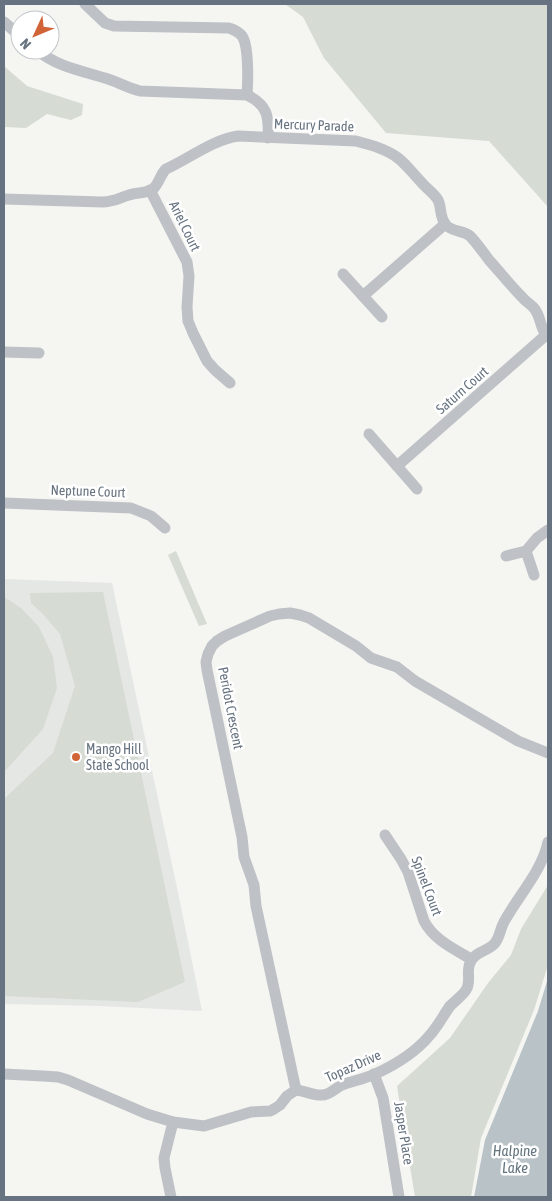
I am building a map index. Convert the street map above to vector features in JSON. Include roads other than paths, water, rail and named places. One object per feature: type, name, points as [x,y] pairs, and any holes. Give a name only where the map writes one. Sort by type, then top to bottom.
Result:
[{"type":"street","points":[[87,4],[105,23],[114,26],[229,28],[237,31],[246,44],[247,94]]},
{"type":"street","points":[[51,60],[58,64],[108,79],[129,89],[140,91],[247,94],[257,99],[268,115],[268,138]]},
{"type":"street","name":"Mercury Parade","points":[[150,190],[156,186],[166,169],[222,140],[238,136],[356,141],[386,150],[406,165],[437,198],[442,220],[445,224]]},
{"type":"street","points":[[4,199],[108,202],[150,190]]},
{"type":"street","name":"Ariel Court","points":[[150,190],[187,262],[189,276],[186,307],[188,321],[207,361],[230,383]]},
{"type":"street","points":[[363,296],[445,224],[453,229],[464,232],[472,238],[522,298],[536,311],[541,327],[547,336]]},
{"type":"street","points":[[343,274],[382,317]]},
{"type":"street","name":"Saturn Court","points":[[397,466],[547,336]]},
{"type":"street","points":[[4,352],[39,353]]},
{"type":"street","points":[[369,434],[417,488]]},
{"type":"street","name":"Neptune Court","points":[[4,504],[131,508],[151,516],[165,528]]},
{"type":"street","points":[[506,556],[526,551],[537,538],[548,530]]},
{"type":"street","points":[[526,551],[534,575]]},
{"type":"street","name":"Peridot Crescent","points":[[296,1090],[256,906],[254,885],[244,857],[242,837],[207,670],[206,662],[212,646],[225,636],[270,616],[290,613],[300,615],[309,618],[356,646],[371,658],[396,667],[415,681],[518,741],[548,754]]},
{"type":"street","name":"Spinel Court","points":[[385,835],[408,872],[427,927],[443,943],[472,959]]},
{"type":"street","points":[[472,959],[495,943],[504,921],[541,862],[548,842]]},
{"type":"street","name":"Topaz Drive","points":[[296,1090],[325,1095],[341,1085],[374,1074],[408,1056],[420,1046],[450,1006],[466,991],[469,980],[468,968],[472,959]]},
{"type":"street","points":[[4,1074],[58,1077],[147,1114],[173,1122],[204,1126],[251,1112],[270,1111],[296,1090]]},
{"type":"street","name":"Jasper Place","points":[[374,1074],[383,1098],[399,1197]]},
{"type":"street","points":[[171,1197],[164,1158],[173,1122]]},
{"type":"water","name":"Halpine Lake","points":[[548,978],[548,1197],[474,1197],[485,1140],[538,1011]]},
{"type":"place","name":"Mango Hill State School","points":[[76,757]]}]
